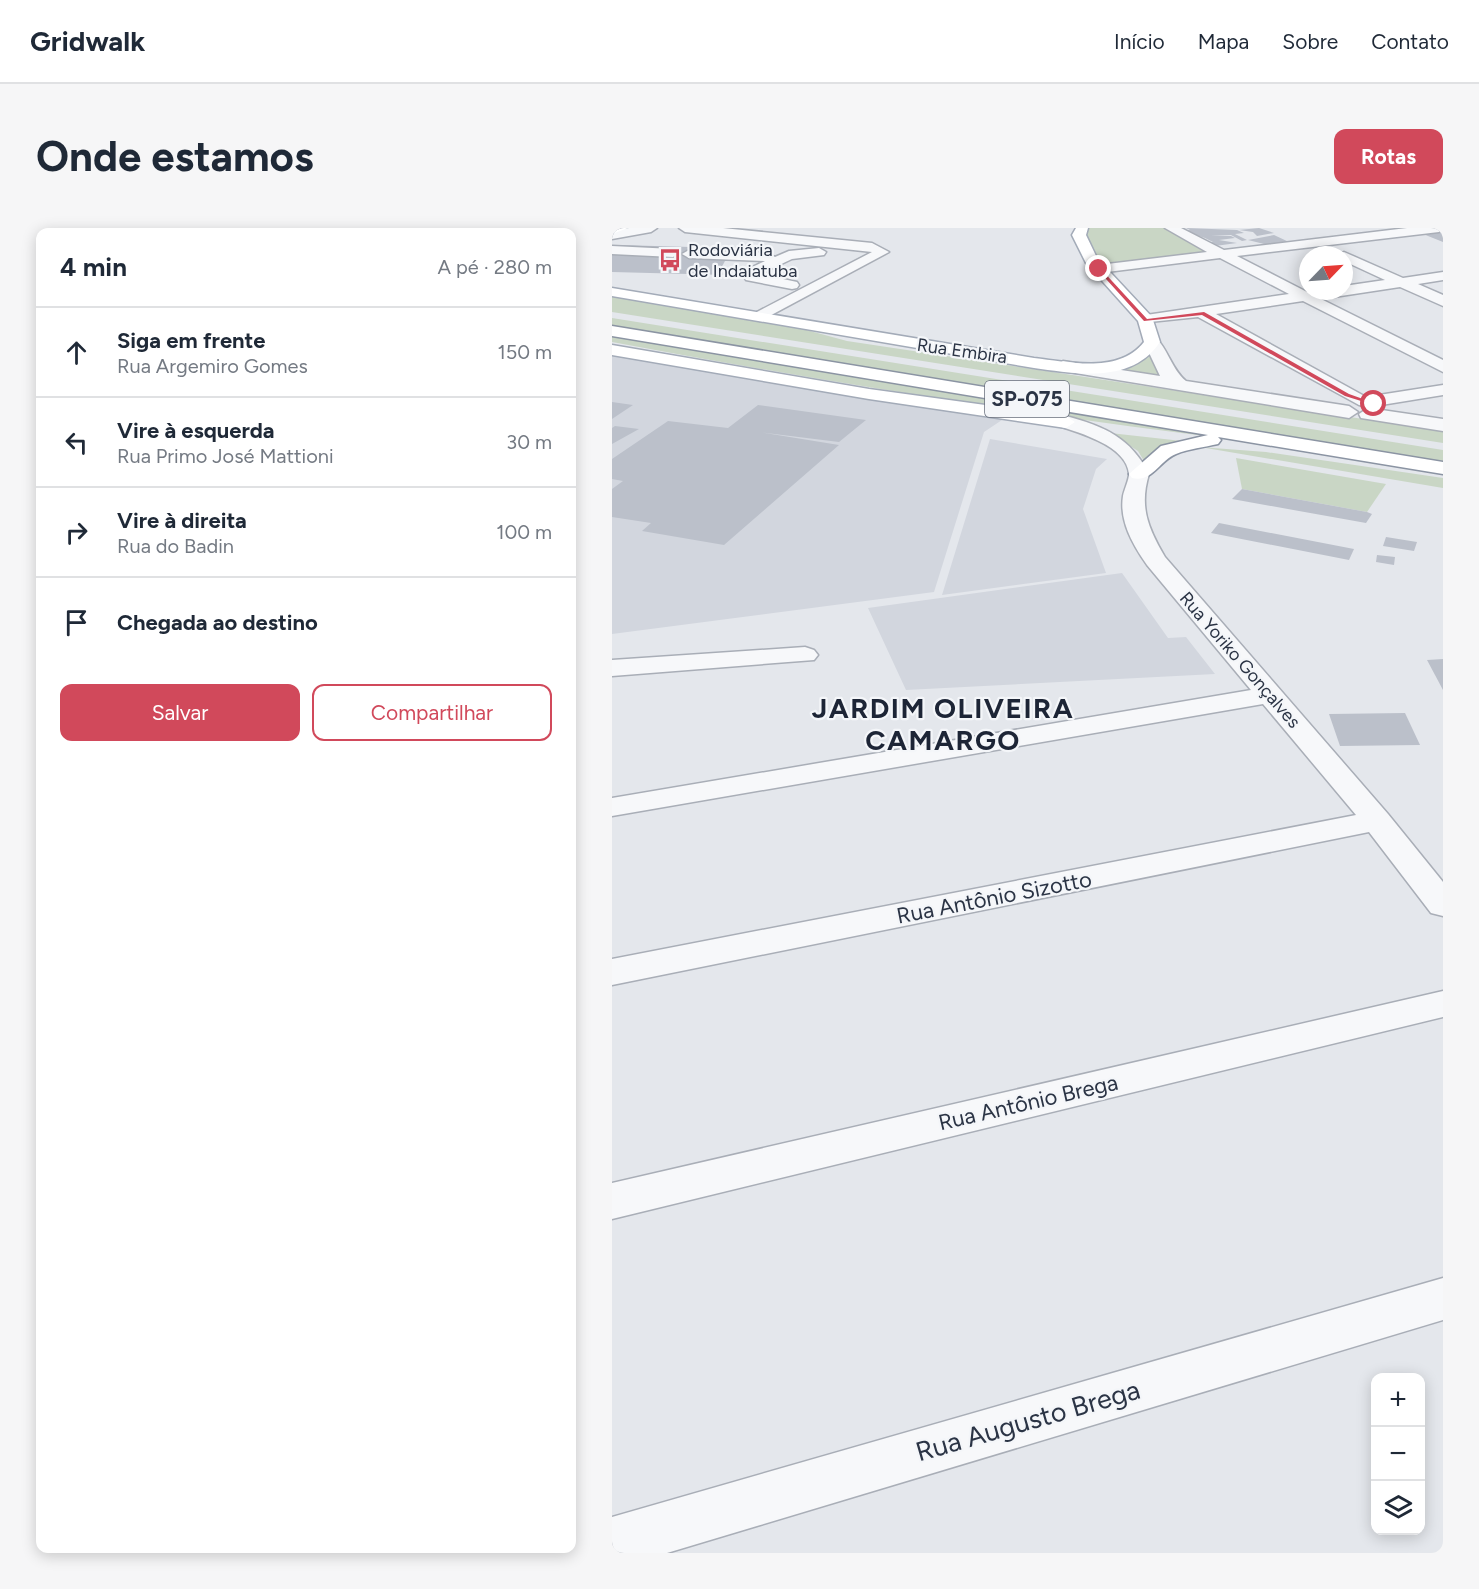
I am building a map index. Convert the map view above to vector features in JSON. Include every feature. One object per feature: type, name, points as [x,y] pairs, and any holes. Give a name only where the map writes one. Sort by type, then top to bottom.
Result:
[{"type":"main road","points":[[612,230],[622,228]]},
{"type":"main road","points":[[1063,366],[1112,366],[1128,363],[1141,358],[1152,342],[1146,320],[1099,269],[1083,244],[1079,235],[1082,228]]},
{"type":"main road","name":"Rua Embira","points":[[612,292],[760,316],[867,338],[1063,366]]},
{"type":"main road","points":[[612,315],[859,354]]},
{"type":"main road","name":"SP-075","points":[[612,331],[1443,468]]},
{"type":"main road","points":[[612,350],[868,394],[1443,474]]},
{"type":"main road","points":[[1139,474],[1168,450],[1211,440]]},
{"type":"street","points":[[612,236],[651,228]]},
{"type":"street","points":[[685,228],[873,247],[882,252],[793,301],[760,316]]},
{"type":"street","points":[[1171,228],[1299,295]]},
{"type":"street","points":[[1099,269],[1397,230],[1439,228]]},
{"type":"street","points":[[1397,230],[1433,245]]},
{"type":"street","points":[[1292,233],[1322,246]]},
{"type":"street","points":[[612,250],[673,253]]},
{"type":"street","points":[[689,254],[775,254],[825,251],[850,254],[779,293],[793,301]]},
{"type":"street","points":[[775,254],[751,273],[751,277],[792,285]]},
{"type":"street","points":[[1353,261],[1443,301]]},
{"type":"street","points":[[1353,290],[1443,276]]},
{"type":"street","points":[[1146,320],[1299,298]]},
{"type":"street","points":[[1309,300],[1443,367]]},
{"type":"street","points":[[1202,313],[1365,406],[1443,390]]},
{"type":"street","points":[[1152,342],[1169,377],[1180,384]]},
{"type":"street","name":"Rua Embira","points":[[1063,366],[1313,406],[1365,406],[1443,425]]},
{"type":"street","points":[[1066,422],[1103,434],[1122,445],[1132,458],[1139,474]]},
{"type":"street","name":"Rua Yoriko Gonçalves","points":[[1139,474],[1131,496],[1133,515],[1155,560],[1377,821],[1443,905]]},
{"type":"street","points":[[612,668],[805,655]]},
{"type":"street","points":[[612,807],[1270,695]]},
{"type":"street","name":"Rua Antônio Sizotto","points":[[612,972],[1377,821]]},
{"type":"street","name":"Rua Antônio Brega","points":[[612,1201],[1443,1004]]},
{"type":"street","name":"Rua Augusto Brega","points":[[612,1543],[1443,1299]]},
{"type":"shaded area","points":[[612,354],[1005,418],[984,432],[934,592],[612,634]]},
{"type":"shaded area","points":[[990,439],[1107,459],[1096,469],[1083,509],[1106,573],[942,595]]},
{"type":"shaded area","points":[[1122,573],[1168,638],[1186,637],[1215,674],[906,690],[868,608]]},
{"type":"green space","points":[[1084,228],[1170,228],[1220,253],[1101,268],[1084,246]]},
{"type":"green space","points":[[612,296],[799,328],[847,341],[1443,431],[1443,443],[612,312]]},
{"type":"green space","points":[[612,318],[1443,450],[1443,463],[612,328]]},
{"type":"green space","points":[[612,334],[1247,441],[1008,409],[849,384],[612,342]]},
{"type":"green space","points":[[1152,348],[1166,376],[1152,378],[1108,367]]},
{"type":"green space","points":[[1110,433],[1182,441],[1163,447],[1144,461],[1138,451]]},
{"type":"green space","points":[[1200,447],[1266,452],[1443,478],[1443,488]]},
{"type":"green space","points":[[1236,458],[1386,484],[1367,512],[1242,489]]},
{"type":"building","points":[[1186,228],[1237,230],[1244,233],[1235,234],[1247,240],[1242,241],[1231,235],[1211,236],[1231,236],[1235,238],[1219,240],[1237,243],[1215,246],[1207,242],[1213,242],[1205,238],[1184,231],[1190,230]]},
{"type":"building","points":[[1259,228],[1274,233],[1257,236],[1253,232],[1239,230]]},
{"type":"building","points":[[1443,232],[1443,242],[1423,234]]},
{"type":"building","points":[[1274,235],[1289,242],[1268,245],[1248,240]]},
{"type":"building","name":"Rodoviária de Indaiatuba","points":[[619,245],[727,248],[753,251],[725,261],[719,272],[727,273],[726,275],[612,272],[612,255],[668,256],[675,250],[616,249]]},
{"type":"building","points":[[612,402],[633,405],[612,419]]},
{"type":"building","points":[[758,405],[866,420],[839,442],[759,432],[839,445],[724,545],[642,531],[651,523],[612,517],[612,489],[623,481],[612,479],[612,459],[668,421],[728,428]]},
{"type":"building","points":[[615,426],[639,429],[612,444],[612,428]]},
{"type":"building","points":[[1242,489],[1372,514],[1366,523],[1232,499]]},
{"type":"building","points":[[1219,523],[1354,549],[1349,560],[1211,533]]},
{"type":"building","points":[[1386,537],[1417,542],[1414,551],[1383,546]]},
{"type":"building","points":[[1377,555],[1395,557],[1394,565],[1376,562]]},
{"type":"building","points":[[1443,659],[1443,690],[1427,660]]},
{"type":"building","points":[[1405,713],[1420,745],[1340,746],[1329,714]]},
{"type":"place","name":"Rodoviária de Indaiatuba","points":[[670,260]]},
{"type":"district","name":"JARDIM OLIVEIRA CAMARGO","points":[[943,724]]},
{"type":"route","points":[[1099,269],[1146,320],[1202,313],[1347,395],[1374,404]]}]
